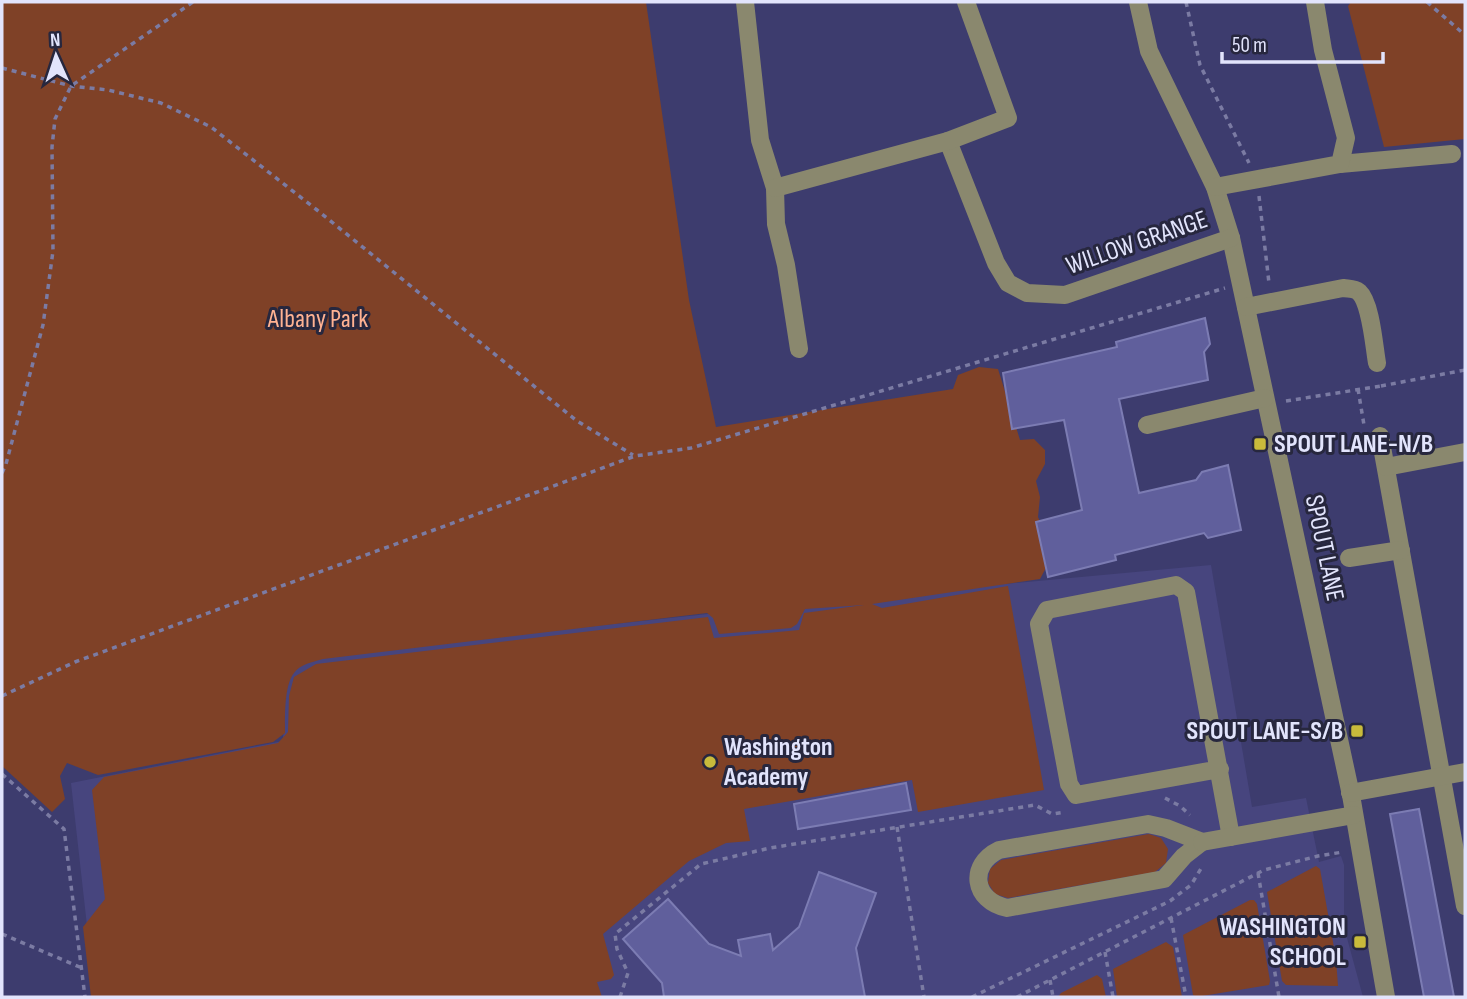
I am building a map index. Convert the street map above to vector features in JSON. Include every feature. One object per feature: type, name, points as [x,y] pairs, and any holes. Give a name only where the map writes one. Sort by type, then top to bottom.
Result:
[{"type":"street","points":[[746,2],[760,140],[775,188],[776,224],[786,265],[799,349]]},
{"type":"street","points":[[775,188],[948,141],[1008,118],[966,2]]},
{"type":"street","name":"SPOUT LANE","points":[[1138,2],[1149,51],[1215,187],[1231,238],[1350,793],[1386,997]]},
{"type":"street","points":[[1315,2],[1323,50],[1346,138],[1340,164]]},
{"type":"street","name":"WILLOW GRANGE","points":[[948,141],[996,263],[1008,283],[1027,293],[1065,295],[1231,238]]},
{"type":"street","points":[[1215,187],[1340,164],[1452,154]]},
{"type":"street","points":[[1246,307],[1343,288],[1354,289],[1362,294],[1367,305],[1377,363]]},
{"type":"street","points":[[1147,425],[1266,401]]},
{"type":"street","points":[[1380,436],[1465,906]]},
{"type":"street","points":[[1386,467],[1465,452]]},
{"type":"street","points":[[1349,558],[1401,550]]},
{"type":"street","points":[[1220,769],[1076,795],[1069,784],[1039,624],[1047,610],[1176,585],[1186,592],[1220,769],[1231,837]]},
{"type":"street","points":[[1350,793],[1465,772]]},
{"type":"street","points":[[1202,842],[1148,824],[999,850],[981,866],[979,882],[981,890],[992,903],[1007,908],[1164,879],[1184,856],[1202,842],[1354,815]]},
{"type":"path","points":[[2,473],[43,325],[53,251],[52,147],[55,119],[71,86],[193,2]]},
{"type":"path","points":[[1186,2],[1200,65],[1257,181],[1271,302]]},
{"type":"path","points":[[1427,2],[1465,35]]},
{"type":"path","points":[[2,68],[71,86],[108,90],[161,103],[211,127],[317,209],[577,421],[635,456]]},
{"type":"path","points":[[2,695],[75,662],[635,456],[691,448],[1240,284]]},
{"type":"path","points":[[1377,363],[1381,386]]},
{"type":"path","points":[[1266,401],[1381,386],[1465,370]]},
{"type":"path","points":[[1358,389],[1367,439],[1380,436]]},
{"type":"path","points":[[2,774],[64,829],[85,997]]},
{"type":"path","points":[[972,997],[1170,901],[1191,886],[1205,858],[1198,821],[1180,806],[1161,796]]},
{"type":"path","points":[[620,997],[628,973],[617,949],[615,934],[701,864],[770,848],[1035,805],[1052,814],[1066,811]]},
{"type":"path","points":[[897,827],[924,997]]},
{"type":"path","points":[[1017,997],[1258,873],[1318,856],[1361,849]]},
{"type":"path","points":[[1258,873],[1279,997]]},
{"type":"path","points":[[1171,918],[1185,997]]},
{"type":"path","points":[[2,934],[82,968]]},
{"type":"path","points":[[1105,952],[1113,997]]},
{"type":"path","points":[[1050,980],[1053,997]]},
{"type":"shaded area","name":"Washington Academy","points":[[1211,565],[1252,807],[1306,798],[1319,862],[1341,856],[1344,865],[1344,927],[1363,997],[95,997],[71,783],[283,741],[286,659],[885,595]]},
{"type":"green space","name":"Albany Park","points":[[2,2],[646,2],[689,300],[716,427],[953,389],[958,375],[979,367],[998,369],[1020,440],[1034,439],[1045,450],[1045,464],[1036,481],[1040,497],[1038,517],[1047,537],[1049,562],[1040,579],[872,604],[882,608],[1008,586],[1044,790],[918,812],[912,780],[744,809],[750,841],[726,843],[689,861],[603,934],[614,975],[611,979],[597,982],[602,997],[91,997],[83,927],[105,899],[92,790],[104,777],[278,743],[288,732],[289,696],[294,677],[316,664],[708,617],[714,638],[799,630],[804,613],[864,605],[805,609],[797,624],[791,628],[719,634],[713,618],[707,613],[323,659],[303,665],[294,673],[287,693],[285,733],[273,742],[98,775],[67,763],[60,776],[65,799],[52,812],[2,766]]},
{"type":"green space","points":[[1351,2],[1465,2],[1465,139],[1384,147],[1348,6]]},
{"type":"green space","points":[[1149,834],[1161,838],[1168,849],[1166,863],[1155,872],[1008,898],[995,894],[988,883],[990,869],[1001,860]]},
{"type":"green space","points":[[1316,866],[1320,869],[1336,959],[1338,986],[1286,985],[1282,981],[1267,892]]},
{"type":"green space","points":[[1250,900],[1257,904],[1269,985],[1196,997],[1193,995],[1183,935]]},
{"type":"green space","points":[[1166,942],[1173,947],[1182,997],[1117,997],[1113,969]]},
{"type":"green space","points":[[1097,975],[1102,979],[1106,997],[1058,997],[1061,993]]},
{"type":"building","points":[[1205,318],[1210,344],[1204,352],[1208,380],[1119,399],[1139,493],[1196,480],[1202,472],[1228,465],[1241,530],[1208,538],[1204,533],[1115,555],[1116,560],[1048,577],[1036,522],[1082,510],[1064,420],[1012,429],[1003,373],[1117,347],[1116,342]]},
{"type":"building","points":[[906,783],[911,810],[798,829],[794,804]]},
{"type":"building","points":[[1419,809],[1454,997],[1424,997],[1390,814]]},
{"type":"building","points":[[819,872],[876,893],[856,948],[865,997],[664,997],[662,983],[623,939],[668,899],[709,944],[741,956],[738,940],[770,934],[773,950],[799,927]]},
{"type":"place","name":"SPOUT LANE-N/B","points":[[1260,444]]},
{"type":"place","name":"SPOUT LANE-S/B","points":[[1357,731]]},
{"type":"place","name":"Washington Academy","points":[[710,762]]},
{"type":"place","name":"WASHINGTON SCHOOL","points":[[1360,942]]}]
